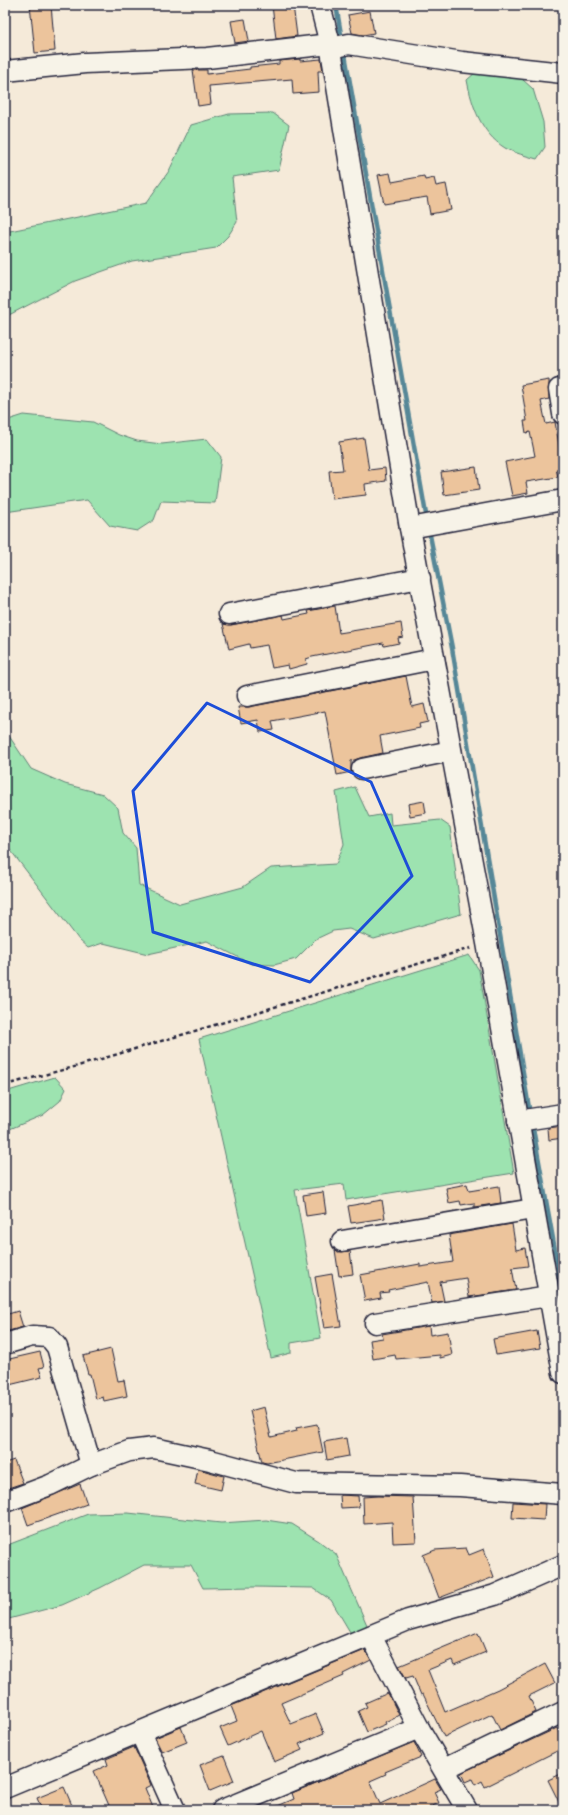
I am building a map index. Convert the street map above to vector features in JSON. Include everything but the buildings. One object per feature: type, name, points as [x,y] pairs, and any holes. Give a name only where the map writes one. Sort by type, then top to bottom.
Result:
[{"type":"street","points":[[320,5],[337,46],[422,525],[420,578],[434,659],[487,943],[528,1120],[533,1209],[563,1374]]},
{"type":"street","points":[[5,71],[85,63],[207,58],[337,46],[462,62],[563,72]]},
{"type":"street","points":[[559,389],[563,414]]},
{"type":"street","points":[[422,525],[563,500]]},
{"type":"street","points":[[229,614],[420,578]]},
{"type":"street","points":[[247,696],[434,659]]},
{"type":"street","points":[[362,769],[451,751]]},
{"type":"street","points":[[528,1120],[563,1114]]},
{"type":"street","points":[[342,1241],[533,1209]]},
{"type":"street","points":[[375,1323],[549,1296]]},
{"type":"street","points":[[5,1344],[32,1336],[49,1337],[57,1347],[91,1465]]},
{"type":"street","points":[[5,1502],[50,1485],[91,1465],[129,1451],[154,1448],[210,1460],[296,1483],[460,1486],[563,1494]]},
{"type":"street","points":[[5,1788],[371,1636],[427,1614],[495,1594],[563,1565]]},
{"type":"street","points":[[371,1636],[419,1728],[467,1810]]},
{"type":"street","points":[[444,1769],[563,1712]]},
{"type":"street","points":[[222,1810],[419,1728]]},
{"type":"street","points":[[140,1732],[175,1810]]},
{"type":"path","points":[[5,1085],[85,1064],[487,943]]},
{"type":"highlighted area","points":[[207,703],[371,782],[412,876],[310,982],[153,932],[133,791]]},
{"type":"green space","points":[[500,70],[522,79],[533,89],[543,122],[545,147],[537,159],[509,150],[497,142],[484,127],[475,109],[467,80],[476,72]]},
{"type":"green space","points":[[273,113],[289,125],[279,170],[232,177],[237,222],[228,236],[216,248],[132,261],[75,281],[5,317],[5,232],[146,203],[169,171],[191,125],[229,114]]},
{"type":"green space","points":[[24,415],[93,422],[119,435],[137,441],[162,444],[207,439],[221,457],[215,503],[161,501],[154,520],[137,531],[110,526],[87,500],[5,512],[5,421]]},
{"type":"green space","points":[[5,734],[9,736],[31,769],[65,784],[103,794],[118,808],[123,833],[136,848],[139,885],[180,904],[243,887],[271,868],[336,864],[344,844],[336,792],[355,787],[369,817],[390,813],[391,825],[440,820],[450,827],[461,914],[374,939],[349,929],[333,931],[316,939],[296,959],[274,965],[251,964],[207,941],[148,954],[103,943],[88,948],[79,940],[5,843]]},
{"type":"green space","points":[[469,955],[479,970],[514,1173],[346,1200],[344,1184],[295,1190],[321,1338],[291,1343],[291,1353],[271,1358],[199,1039]]},
{"type":"green space","points":[[55,1077],[66,1089],[60,1101],[43,1115],[5,1131],[5,1092]]},
{"type":"green space","points":[[128,1513],[221,1523],[266,1520],[292,1524],[336,1554],[367,1625],[353,1637],[331,1600],[313,1588],[203,1588],[191,1565],[144,1565],[100,1588],[62,1605],[5,1620],[5,1546],[88,1514]]},
{"type":"waterway","points":[[336,5],[342,40]]},
{"type":"waterway","points":[[344,49],[427,520]]},
{"type":"waterway","points":[[429,530],[452,648],[530,1114]]},
{"type":"waterway","points":[[532,1123],[563,1294]]}]
